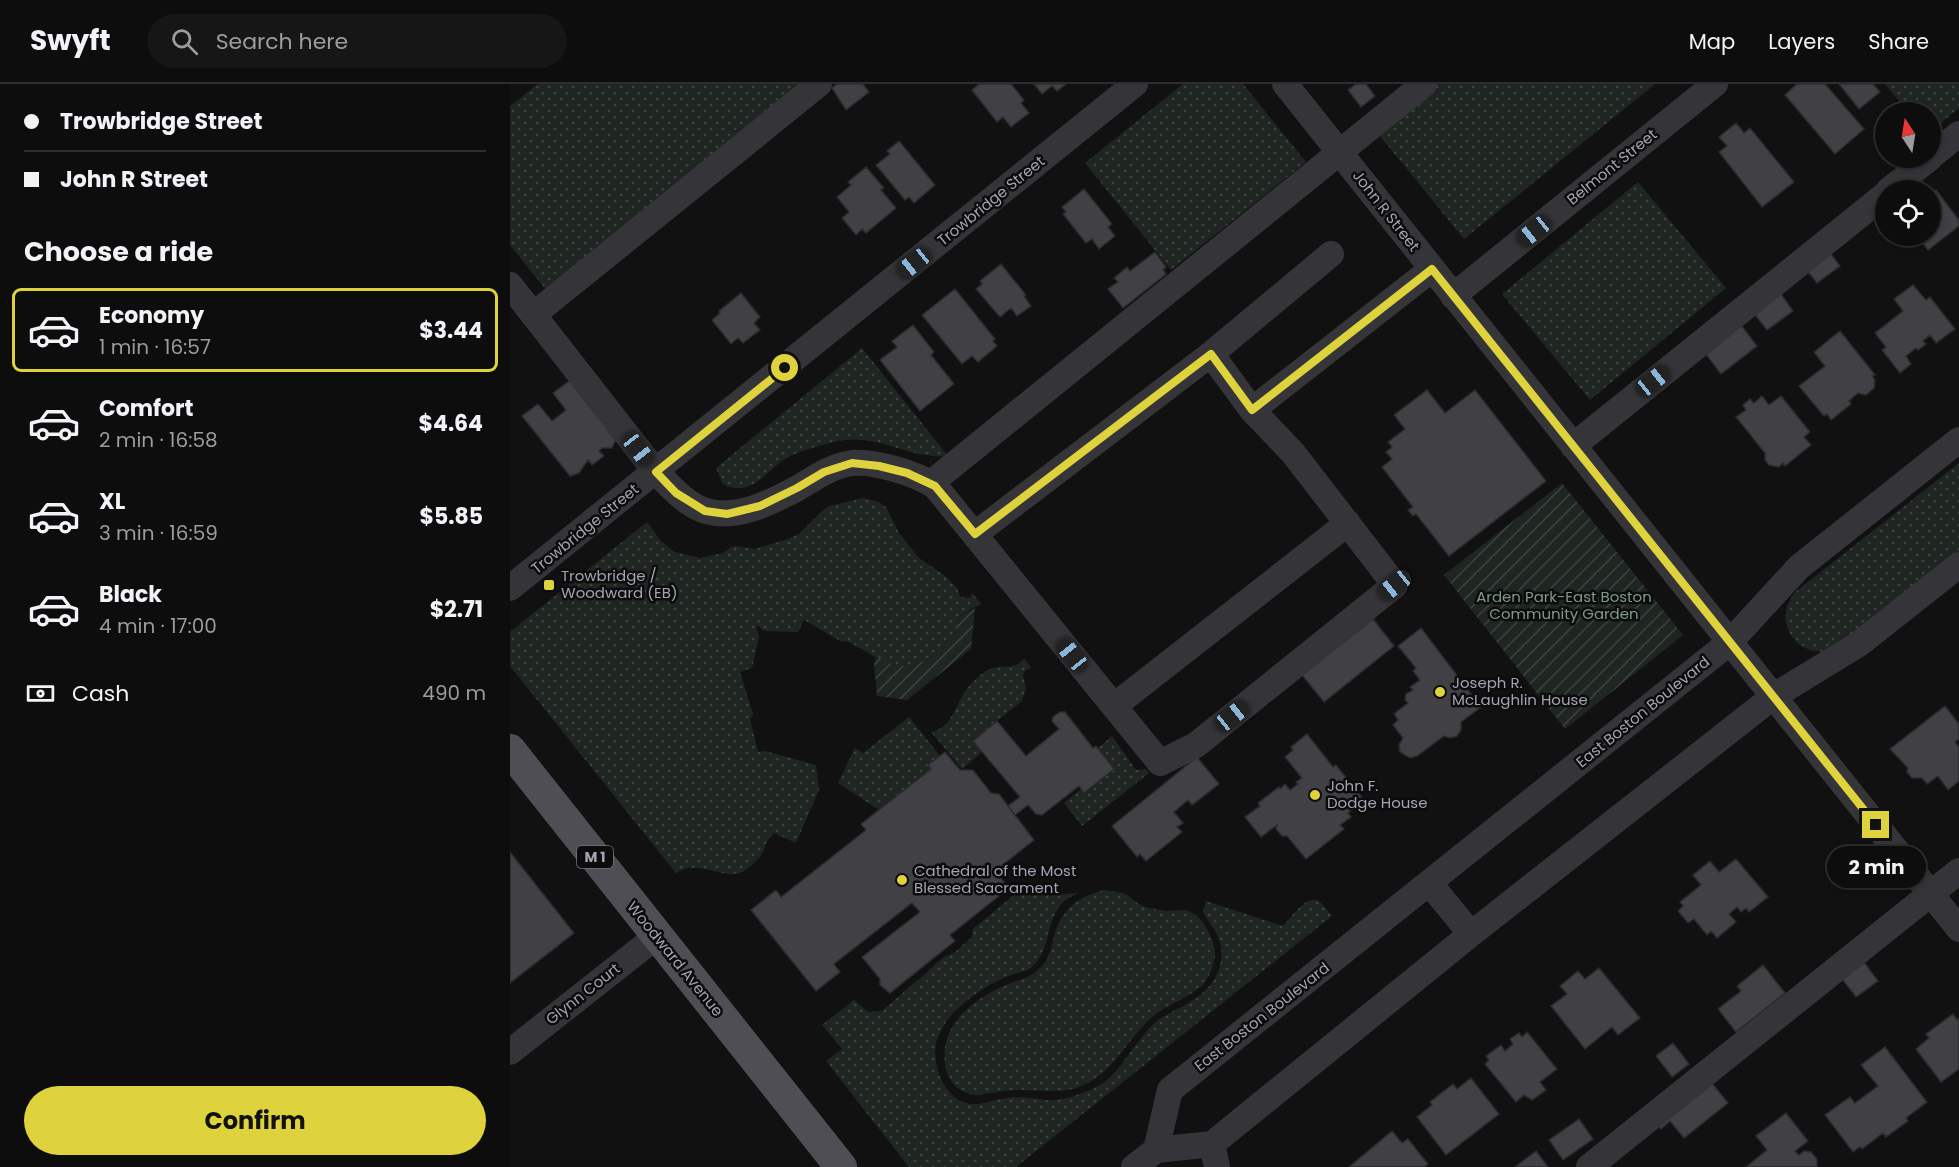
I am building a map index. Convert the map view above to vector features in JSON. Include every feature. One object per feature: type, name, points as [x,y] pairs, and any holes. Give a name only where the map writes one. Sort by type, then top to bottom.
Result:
[{"type":"main road","name":"Woodward Avenue","points":[[510,750],[842,1167]]},
{"type":"street","points":[[533,315],[819,84]]},
{"type":"street","name":"Trowbridge Street","points":[[510,588],[1135,84]]},
{"type":"street","name":"John R Street","points":[[1285,84],[1959,929]]},
{"type":"street","points":[[931,483],[1424,84]]},
{"type":"street","name":"Belmont Street","points":[[1454,296],[1714,84]]},
{"type":"street","points":[[1941,148],[1959,134]]},
{"type":"street","points":[[1901,180],[1916,168]]},
{"type":"street","points":[[1573,446],[1875,203]]},
{"type":"street","points":[[975,534],[1211,354],[1331,254]]},
{"type":"street","points":[[1252,410],[1432,269]]},
{"type":"street","points":[[510,285],[656,472],[676,493],[705,511],[727,514],[760,506],[824,472],[852,463],[879,466],[907,473],[931,483],[1160,763],[1196,745],[1395,585],[1293,453],[1252,410],[1211,354]]},
{"type":"street","name":"East Boston Boulevard","points":[[1156,1150],[1170,1090],[1730,642],[1799,567],[1959,440]]},
{"type":"street","points":[[1114,706],[1348,523]]},
{"type":"street","points":[[1134,1167],[1156,1150],[1214,1156],[1471,934],[1774,696],[1859,644],[1959,565]]},
{"type":"street","points":[[1589,1167],[1959,871]]},
{"type":"street","points":[[1430,884],[1471,934]]},
{"type":"street","name":"Glynn Court","points":[[510,1052],[657,936]]},
{"type":"green space","points":[[538,84],[805,84],[547,291],[510,245],[510,106]]},
{"type":"green space","points":[[1183,84],[1243,84],[1306,162],[1171,270],[1085,163]]},
{"type":"green space","points":[[1434,84],[1655,84],[1464,239],[1376,131]]},
{"type":"green space","points":[[1885,84],[1959,84],[1959,108],[1941,123],[1941,102],[1900,102]]},
{"type":"green space","points":[[1638,182],[1726,288],[1590,400],[1502,294]]},
{"type":"green space","points":[[862,348],[948,456],[932,456],[874,442],[844,440],[811,448],[792,456],[779,463],[750,486],[733,488],[723,484],[716,468]]},
{"type":"green space","points":[[1959,463],[1959,552],[1836,648],[1817,651],[1800,645],[1793,639],[1786,621],[1786,611],[1794,593]]},
{"type":"green space","name":"Arden Park-East Boston Community Garden","points":[[1562,483],[1683,635],[1565,729],[1444,575]]},
{"type":"green space","points":[[863,498],[879,502],[886,507],[899,533],[919,558],[944,575],[957,588],[960,597],[970,598],[972,593],[981,604],[960,617],[955,633],[938,652],[921,662],[905,667],[887,663],[847,641],[842,642],[804,620],[798,632],[765,631],[756,627],[759,637],[752,668],[740,672],[753,714],[750,719],[758,752],[765,751],[816,765],[819,790],[796,843],[774,833],[758,859],[739,873],[722,873],[695,868],[676,873],[510,666],[510,632],[647,522],[661,541],[675,552],[700,558],[723,553],[731,547],[754,549],[785,540],[799,534],[829,506]]},
{"type":"green space","points":[[975,608],[971,649],[907,700],[877,696],[874,663],[877,656],[898,666],[918,663],[937,652],[954,633],[960,617]]},
{"type":"green space","points":[[1024,658],[1031,668],[1023,675],[1026,688],[1022,701],[973,740],[982,752],[962,769],[931,732],[945,725],[967,689],[980,675],[990,669],[1013,666]]},
{"type":"green space","points":[[909,717],[940,756],[928,765],[931,769],[879,810],[838,783],[855,748],[863,753]]},
{"type":"green space","points":[[1112,736],[1136,770],[1146,769],[1149,773],[1082,826],[1064,803],[1081,789],[1084,792],[1114,770],[1098,748]]},
{"type":"green space","points":[[1025,886],[1053,895],[1078,893],[1068,898],[1060,906],[1052,921],[1038,961],[1025,971],[1003,978],[977,993],[953,1013],[941,1031],[935,1052],[938,1072],[947,1089],[954,1096],[971,1104],[1012,1097],[1061,1099],[1088,1091],[1107,1080],[1150,1027],[1203,993],[1214,980],[1220,964],[1221,947],[1216,932],[1203,912],[1206,901],[1283,926],[1305,903],[1310,901],[1320,902],[1332,916],[1016,1167],[909,1167],[826,1061],[842,1049],[822,1025],[854,1000],[868,1012],[882,1011],[944,957],[955,952],[972,937],[973,929]]},
{"type":"green space","points":[[1105,890],[1125,894],[1146,907],[1191,912],[1200,919],[1213,942],[1215,958],[1206,980],[1192,993],[1151,1018],[1112,1064],[1084,1085],[1059,1091],[1012,1090],[976,1095],[968,1094],[958,1088],[948,1075],[945,1048],[948,1036],[960,1016],[989,993],[1036,972],[1047,958],[1057,927],[1072,905],[1087,896]]},
{"type":"building","points":[[837,84],[863,84],[869,92],[846,110],[832,88]]},
{"type":"building","points":[[979,84],[1011,84],[1024,100],[1021,103],[1029,113],[1011,127],[1003,117],[997,122],[972,90]]},
{"type":"building","points":[[1034,84],[1066,84],[1057,91],[1052,86],[1042,94]]},
{"type":"building","points":[[1356,84],[1366,84],[1375,96],[1361,107],[1348,90]]},
{"type":"building","points":[[1797,84],[1825,84],[1864,129],[1835,154],[1785,95]]},
{"type":"building","points":[[1839,84],[1873,84],[1880,92],[1859,109]]},
{"type":"building","points":[[1736,123],[1744,133],[1750,128],[1794,182],[1762,207],[1719,152],[1727,146],[1719,137]]},
{"type":"building","points":[[899,141],[935,185],[914,203],[909,197],[905,200],[876,165],[890,154],[887,151]]},
{"type":"building","points":[[866,167],[884,188],[881,190],[896,208],[866,233],[862,229],[856,235],[842,218],[849,212],[837,197],[851,185],[848,182]]},
{"type":"building","points":[[1084,189],[1112,224],[1108,227],[1115,236],[1099,249],[1092,239],[1086,243],[1063,214],[1066,212],[1062,207]]},
{"type":"building","points":[[1941,197],[1959,220],[1959,226],[1941,240]]},
{"type":"building","points":[[1828,250],[1840,266],[1817,283],[1805,268]]},
{"type":"building","points":[[1155,252],[1166,267],[1163,270],[1166,274],[1123,308],[1108,289],[1118,282],[1114,278],[1127,267],[1130,271]]},
{"type":"building","points":[[1001,264],[1026,295],[1024,296],[1031,306],[1017,316],[1011,308],[1000,317],[976,289],[982,284],[980,281]]},
{"type":"building","points":[[1913,285],[1926,300],[1930,297],[1955,329],[1936,343],[1930,335],[1923,341],[1926,344],[1906,356],[1911,364],[1900,373],[1882,350],[1886,347],[1875,333],[1903,311],[1894,299]]},
{"type":"building","points":[[955,289],[995,339],[993,341],[997,346],[978,362],[972,356],[962,364],[922,315]]},
{"type":"building","points":[[1779,291],[1793,311],[1767,330],[1752,311]]},
{"type":"building","points":[[741,293],[760,317],[754,323],[760,330],[743,343],[738,338],[731,344],[712,320],[720,313],[719,311]]},
{"type":"building","points":[[1738,321],[1757,346],[1721,374],[1702,349]]},
{"type":"building","points":[[913,325],[934,352],[931,355],[954,384],[920,411],[880,360],[897,347],[892,341]]},
{"type":"building","points":[[1840,331],[1875,375],[1872,376],[1875,380],[1874,388],[1866,395],[1858,393],[1849,401],[1851,404],[1831,420],[1827,414],[1824,416],[1799,386],[1825,366],[1814,352]]},
{"type":"building","points":[[572,379],[617,437],[612,448],[602,448],[599,451],[604,456],[592,465],[588,460],[579,473],[570,476],[522,416],[538,404],[552,421],[566,410],[553,393]]},
{"type":"building","points":[[1427,390],[1445,413],[1475,390],[1546,481],[1449,556],[1416,514],[1413,516],[1408,510],[1413,507],[1382,467],[1392,459],[1386,452],[1392,447],[1388,442],[1405,429],[1394,415]]},
{"type":"building","points":[[1762,396],[1769,405],[1781,396],[1810,432],[1804,437],[1811,445],[1785,466],[1783,463],[1779,467],[1769,465],[1765,460],[1765,453],[1736,417],[1746,410],[1743,405],[1750,399],[1754,403]]},
{"type":"building","points":[[1373,619],[1394,646],[1324,702],[1302,675]]},
{"type":"building","name":"Joseph R. McLaughlin House","points":[[1421,628],[1481,707],[1461,722],[1461,730],[1457,736],[1450,738],[1444,736],[1417,756],[1410,758],[1400,752],[1399,745],[1403,738],[1393,725],[1398,720],[1394,714],[1408,703],[1405,700],[1406,694],[1413,690],[1410,687],[1420,680],[1413,671],[1416,668],[1398,646]]},
{"type":"building","points":[[1945,706],[1959,724],[1959,739],[1955,742],[1959,747],[1959,781],[1948,790],[1938,776],[1927,784],[1922,778],[1912,778],[1907,772],[1908,768],[1890,749]]},
{"type":"building","points":[[1060,712],[1065,712],[1093,748],[1096,746],[1114,769],[1084,793],[1079,786],[1042,815],[1036,814],[1028,805],[1015,815],[1008,806],[1020,797],[973,741],[997,721],[1026,756],[1059,729],[1052,721],[1053,717]]},
{"type":"building","name":"John F. Dodge House","points":[[1307,734],[1333,767],[1336,765],[1364,800],[1348,813],[1351,817],[1340,825],[1344,829],[1306,859],[1287,836],[1282,836],[1276,829],[1277,825],[1261,837],[1245,817],[1260,806],[1258,803],[1279,787],[1280,789],[1285,784],[1290,790],[1298,784],[1296,782],[1302,778],[1285,757],[1293,750],[1291,747]]},
{"type":"building","name":"Cathedral of the Most Blessed Sacrament","points":[[945,752],[960,770],[973,770],[991,793],[999,794],[1034,840],[995,871],[1009,888],[950,935],[955,941],[890,993],[880,985],[880,979],[862,957],[920,912],[912,903],[834,964],[840,972],[816,991],[751,910],[776,890],[781,897],[866,830],[861,824],[931,769],[928,765]]},
{"type":"building","points":[[1197,757],[1219,784],[1192,805],[1188,800],[1174,812],[1183,823],[1177,827],[1182,832],[1146,861],[1140,854],[1137,857],[1112,826]]},
{"type":"building","points":[[510,852],[574,933],[510,983]]},
{"type":"building","points":[[1736,859],[1768,897],[1749,912],[1746,908],[1741,912],[1737,907],[1729,914],[1736,922],[1717,938],[1711,931],[1707,935],[1694,919],[1688,923],[1678,911],[1683,906],[1680,902],[1701,885],[1693,875],[1710,861],[1719,872]]},
{"type":"building","points":[[1861,958],[1878,981],[1856,997],[1839,975]]},
{"type":"building","points":[[1763,965],[1785,993],[1736,1032],[1718,1009],[1741,991],[1737,986]]},
{"type":"building","points":[[1599,968],[1640,1018],[1618,1035],[1612,1027],[1585,1049],[1551,1006],[1567,994],[1560,986],[1578,971],[1585,979]]},
{"type":"building","points":[[1953,1014],[1957,1020],[1959,1018],[1959,1069],[1941,1082],[1916,1049],[1929,1038],[1926,1034]]},
{"type":"building","points":[[1527,1032],[1557,1069],[1540,1082],[1546,1090],[1532,1100],[1524,1095],[1516,1102],[1485,1064],[1489,1060],[1486,1056],[1501,1045],[1505,1051],[1513,1044],[1510,1039],[1519,1033],[1522,1037]]},
{"type":"building","points":[[1673,1043],[1689,1064],[1672,1077],[1656,1056]]},
{"type":"building","points":[[1885,1047],[1927,1102],[1906,1118],[1908,1121],[1886,1137],[1883,1133],[1862,1149],[1860,1147],[1853,1152],[1825,1115],[1850,1097],[1855,1103],[1878,1086],[1861,1065]]},
{"type":"building","points":[[1707,1077],[1728,1103],[1684,1138],[1670,1121],[1661,1129],[1655,1122]]},
{"type":"building","points":[[1471,1078],[1499,1114],[1446,1155],[1417,1117],[1432,1105],[1430,1102],[1453,1084],[1457,1089]]},
{"type":"building","points":[[1786,1113],[1808,1141],[1795,1151],[1799,1155],[1804,1151],[1811,1152],[1817,1159],[1817,1167],[1746,1167],[1767,1150],[1756,1136]]},
{"type":"building","points":[[1579,1119],[1593,1139],[1563,1160],[1549,1140]]},
{"type":"building","points":[[1392,1131],[1402,1143],[1408,1139],[1428,1164],[1424,1167],[1349,1167]]},
{"type":"building","points":[[1536,1151],[1548,1167],[1515,1167]]},
{"type":"place","name":"Trowbridge / Woodward (EB)","points":[[549,585]]},
{"type":"place","name":"Joseph R. McLaughlin House","points":[[1440,692]]},
{"type":"place","name":"John F. Dodge House","points":[[1315,795]]},
{"type":"place","name":"Cathedral of the Most Blessed Sacrament","points":[[902,880]]},
{"type":"route","points":[[785,368],[656,472],[676,493],[705,511],[727,514],[760,506],[824,472],[852,463],[879,466],[907,473],[931,483],[975,534],[1211,354],[1252,410],[1432,269],[1876,825]]}]
